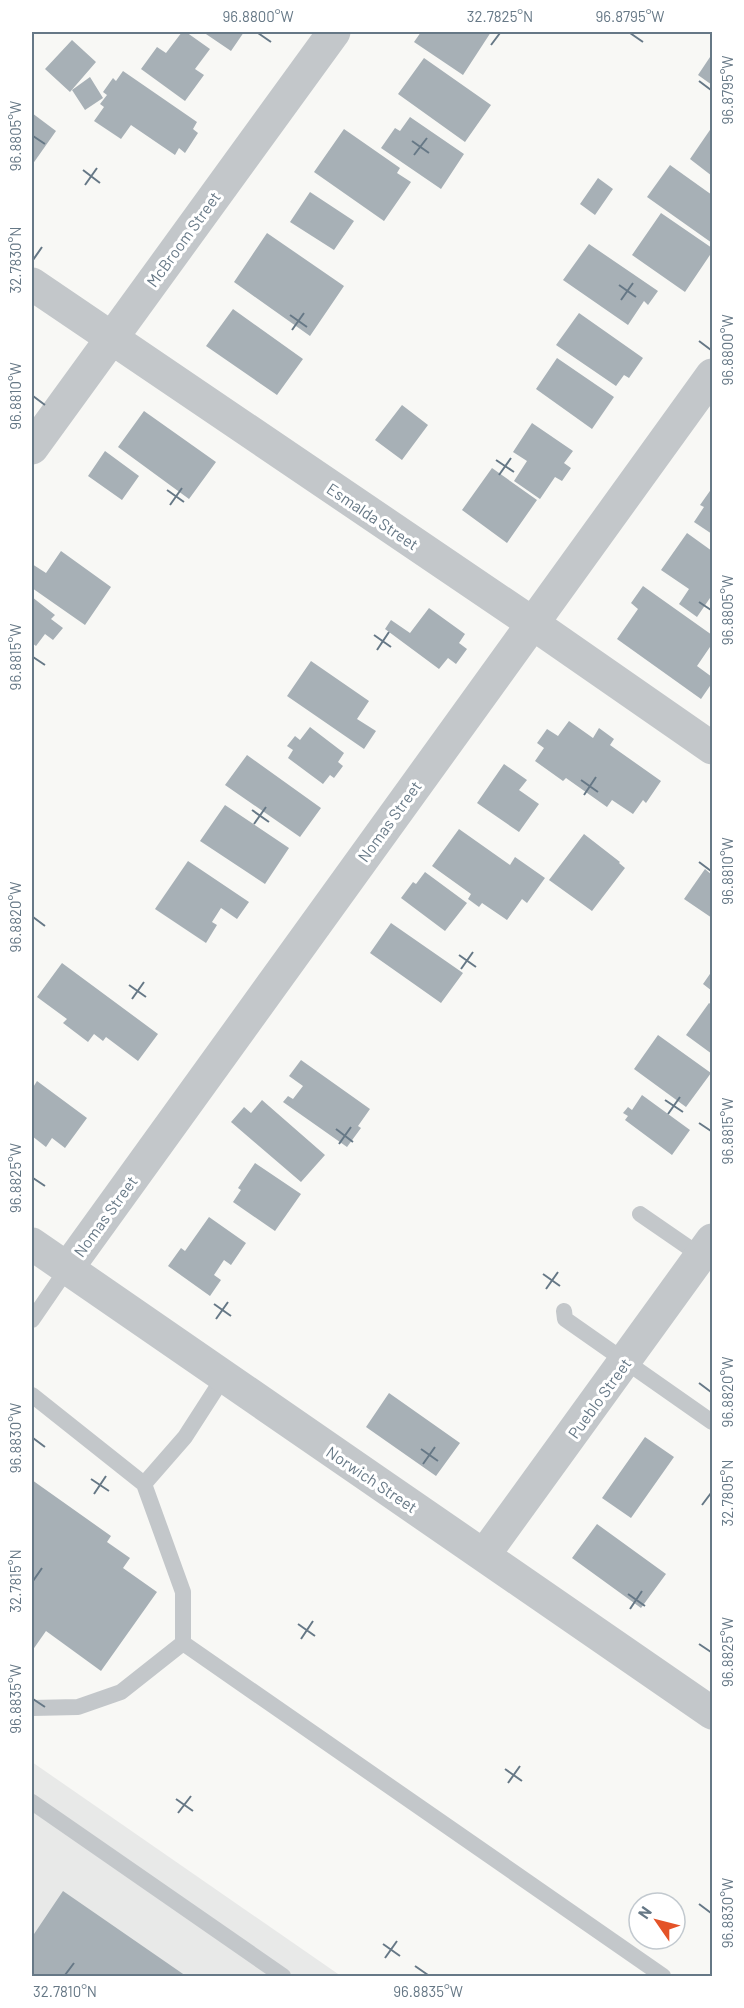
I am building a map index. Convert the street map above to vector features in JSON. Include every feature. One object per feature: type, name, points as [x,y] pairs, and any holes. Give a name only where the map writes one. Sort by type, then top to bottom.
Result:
[{"type":"street","name":"McBroom Street","points":[[32,448],[334,32]]},
{"type":"street","name":"Esmalda Street","points":[[32,284],[712,748]]},
{"type":"street","name":"Nomas Street","points":[[67,1269],[712,375]]},
{"type":"street","name":"Norwich Street","points":[[32,1244],[223,1378],[712,1713]]},
{"type":"street","name":"Pueblo Street","points":[[484,1555],[707,1248]]},
{"type":"lane","points":[[640,1214],[707,1248]]},
{"type":"lane","points":[[32,1320],[67,1269]]},
{"type":"lane","points":[[564,1311],[565,1319],[712,1422]]},
{"type":"lane","points":[[144,1484],[185,1437],[223,1378]]},
{"type":"lane","points":[[32,1395],[144,1484],[183,1592],[183,1643]]},
{"type":"lane","points":[[32,1708],[78,1707],[121,1692],[183,1643]]},
{"type":"lane","points":[[183,1643],[663,1977]]},
{"type":"lane","points":[[32,1802],[284,1977]]},
{"type":"shaded area","points":[[32,1762],[341,1976],[32,1976]]},
{"type":"building","points":[[182,32],[186,32],[210,49],[195,69],[204,75],[185,101],[141,69],[157,47],[166,53]]},
{"type":"building","points":[[203,32],[244,32],[231,51]]},
{"type":"building","points":[[421,32],[491,32],[463,75],[414,42]]},
{"type":"building","points":[[72,40],[96,62],[70,92],[45,69]]},
{"type":"building","points":[[712,54],[712,85],[698,75]]},
{"type":"building","points":[[424,58],[491,105],[465,142],[398,94]]},
{"type":"building","points":[[123,71],[197,122],[193,129],[198,133],[185,153],[179,148],[175,155],[131,125],[121,139],[94,121],[104,107],[100,104],[107,95],[103,92],[113,78],[116,81]]},
{"type":"building","points":[[90,77],[103,98],[85,110],[72,90]]},
{"type":"building","points":[[32,113],[56,131],[32,165]]},
{"type":"building","points":[[410,117],[464,154],[441,189],[381,148],[395,128],[400,131]]},
{"type":"building","points":[[712,127],[712,176],[690,159]]},
{"type":"building","points":[[344,129],[400,168],[397,173],[411,182],[384,221],[314,172]]},
{"type":"building","points":[[670,165],[712,195],[712,243],[647,197]]},
{"type":"building","points":[[598,178],[613,189],[595,215],[580,204]]},
{"type":"building","points":[[310,192],[354,221],[334,250],[290,222]]},
{"type":"building","points":[[661,213],[712,248],[712,252],[685,292],[632,255]]},
{"type":"building","points":[[267,233],[344,286],[310,336],[234,282]]},
{"type":"building","points":[[589,244],[658,291],[648,305],[644,301],[628,325],[563,280]]},
{"type":"building","points":[[233,309],[303,359],[277,395],[206,346]]},
{"type":"building","points":[[579,313],[643,358],[629,378],[624,375],[616,386],[556,345]]},
{"type":"building","points":[[557,358],[614,397],[592,429],[536,389]]},
{"type":"building","points":[[402,405],[428,425],[402,460],[375,440]]},
{"type":"building","points":[[144,411],[216,462],[189,499],[118,447]]},
{"type":"building","points":[[532,423],[573,451],[564,463],[571,468],[562,481],[555,477],[540,499],[514,481],[527,461],[513,452]]},
{"type":"building","points":[[105,451],[139,476],[122,500],[88,476]]},
{"type":"building","points":[[492,468],[537,500],[507,543],[462,510]]},
{"type":"building","points":[[712,488],[712,534],[694,522],[704,507],[700,505]]},
{"type":"building","points":[[687,533],[712,551],[712,599],[710,598],[697,617],[679,604],[689,589],[661,570]]},
{"type":"building","points":[[61,551],[111,587],[85,625],[32,588],[32,564],[46,573]]},
{"type":"building","points":[[643,586],[712,635],[712,644],[697,666],[712,677],[712,683],[701,699],[617,639],[638,609],[631,603]]},
{"type":"building","points":[[32,597],[55,615],[51,619],[63,628],[53,640],[45,634],[36,646],[32,643]]},
{"type":"building","points":[[429,608],[465,634],[459,643],[467,649],[456,664],[448,658],[439,669],[385,629],[391,620],[410,633]]},
{"type":"building","points":[[311,661],[369,701],[357,719],[376,731],[364,749],[287,696]]},
{"type":"building","points":[[569,721],[593,738],[599,728],[614,739],[610,745],[661,781],[646,803],[643,800],[633,814],[612,800],[607,807],[566,778],[563,781],[535,761],[544,748],[537,743],[547,729],[558,736]]},
{"type":"building","points":[[310,727],[344,753],[338,762],[343,766],[334,778],[330,775],[323,784],[288,758],[293,750],[287,746],[295,736],[300,740]]},
{"type":"building","points":[[247,755],[321,808],[300,837],[225,785]]},
{"type":"building","points":[[504,764],[527,780],[519,790],[539,804],[519,832],[477,803]]},
{"type":"building","points":[[225,805],[289,848],[265,884],[200,841]]},
{"type":"building","points":[[459,829],[510,865],[515,857],[545,878],[527,903],[522,899],[507,920],[482,903],[479,907],[468,899],[471,894],[432,866]]},
{"type":"building","points":[[584,834],[625,868],[592,911],[549,880]]},
{"type":"building","points":[[188,861],[249,902],[237,919],[221,908],[212,922],[217,925],[206,943],[155,909]]},
{"type":"building","points":[[705,869],[712,875],[712,918],[684,899]]},
{"type":"building","points":[[425,872],[467,903],[445,931],[401,898],[413,882],[416,884]]},
{"type":"building","points":[[391,923],[463,973],[441,1003],[370,953]]},
{"type":"building","points":[[62,963],[158,1034],[138,1061],[106,1037],[103,1041],[94,1034],[88,1042],[63,1023],[67,1019],[37,997]]},
{"type":"building","points":[[712,971],[712,991],[703,984]]},
{"type":"building","points":[[709,1003],[712,1005],[712,1054],[686,1035]]},
{"type":"building","points":[[658,1035],[711,1073],[686,1107],[634,1069]]},
{"type":"building","points":[[301,1060],[370,1109],[358,1126],[361,1128],[347,1147],[283,1102],[288,1096],[293,1099],[303,1086],[289,1076]]},
{"type":"building","points":[[37,1081],[87,1118],[65,1148],[52,1138],[46,1147],[32,1136],[32,1089]]},
{"type":"building","points":[[642,1095],[690,1130],[672,1155],[625,1120],[628,1116],[623,1113],[628,1107],[632,1110]]},
{"type":"building","points":[[262,1100],[325,1155],[301,1182],[231,1122],[244,1107],[251,1113]]},
{"type":"building","points":[[255,1163],[301,1194],[275,1231],[233,1202],[241,1190],[238,1188]]},
{"type":"building","points":[[209,1217],[246,1243],[231,1265],[224,1260],[214,1275],[221,1280],[210,1296],[168,1266],[181,1248],[185,1251]]},
{"type":"building","points":[[389,1393],[460,1443],[436,1476],[366,1427]]},
{"type":"building","points":[[645,1437],[674,1457],[631,1518],[602,1498]]},
{"type":"building","points":[[32,1480],[111,1536],[107,1542],[130,1558],[123,1568],[157,1592],[101,1671],[46,1631],[32,1651]]},
{"type":"building","points":[[597,1524],[666,1574],[641,1608],[572,1558]]},
{"type":"building","points":[[63,1891],[186,1976],[32,1976],[32,1937]]}]
